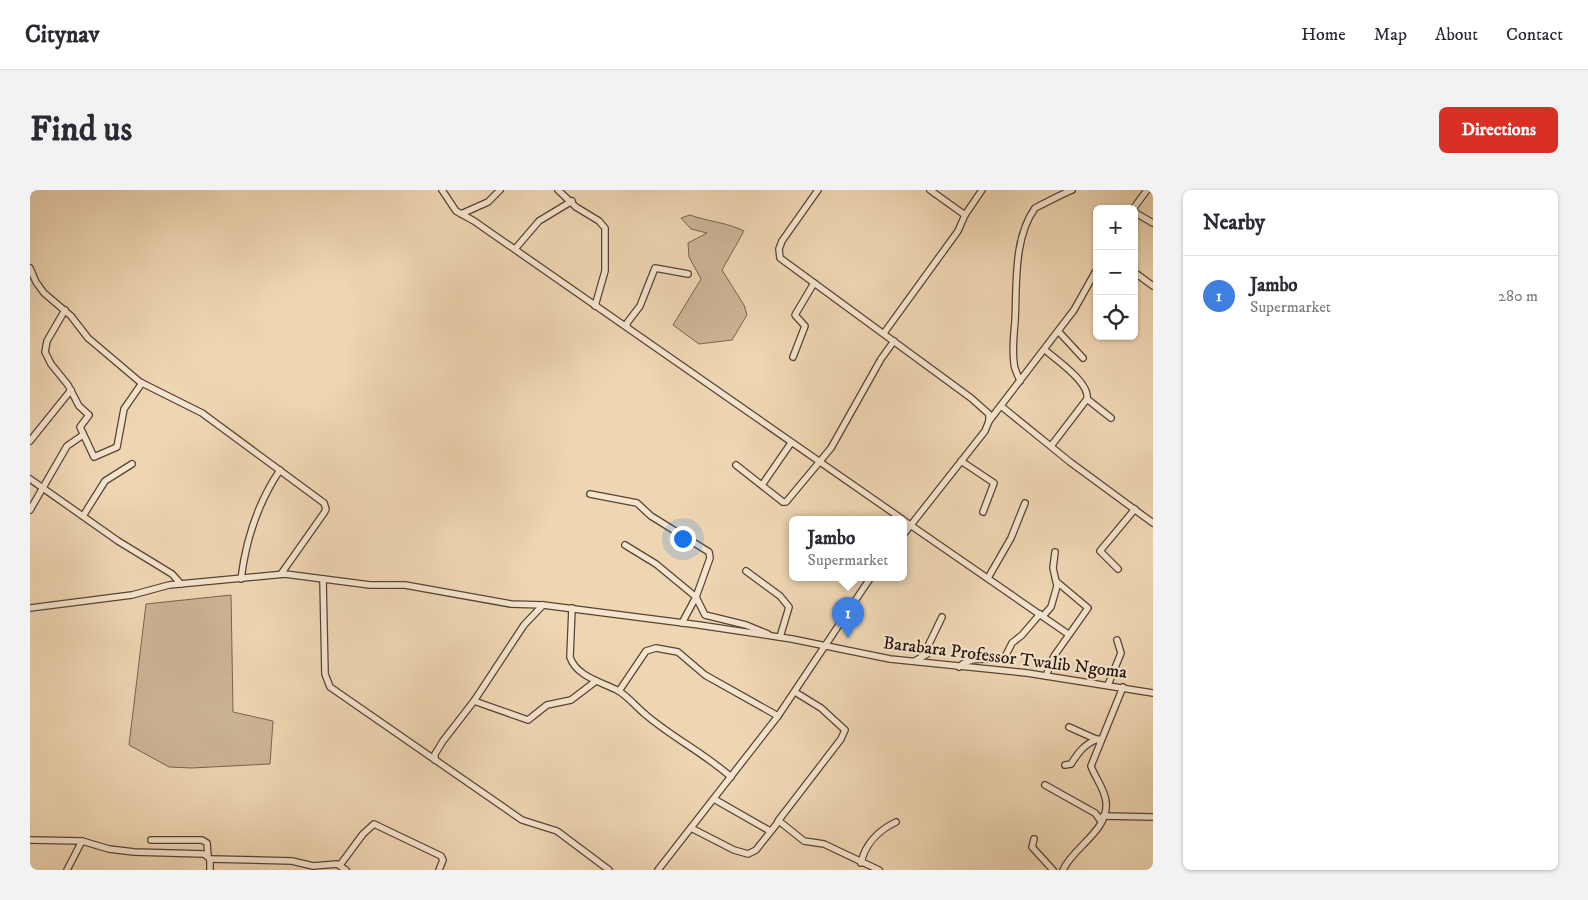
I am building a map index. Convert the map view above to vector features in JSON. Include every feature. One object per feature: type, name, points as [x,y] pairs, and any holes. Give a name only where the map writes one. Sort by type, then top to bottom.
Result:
[{"type":"street","points":[[442,190],[455,209],[461,214],[671,356],[896,516]]},
{"type":"street","points":[[461,214],[488,202],[500,190]]},
{"type":"street","points":[[558,190],[600,221],[605,228],[604,278],[595,306]]},
{"type":"street","points":[[818,190],[782,241],[778,254],[814,284],[884,333],[981,406],[989,414],[989,421]]},
{"type":"street","points":[[930,190],[965,215]]},
{"type":"street","points":[[884,333],[958,231],[965,215],[982,190]]},
{"type":"street","points":[[1020,381],[1014,363],[1017,261],[1020,249],[1029,218],[1039,204],[1053,201],[1072,190]]},
{"type":"street","points":[[1136,205],[1147,190]]},
{"type":"street","points":[[515,249],[539,221],[572,201]]},
{"type":"street","points":[[1138,214],[1153,223]]},
{"type":"street","points":[[30,268],[36,282],[44,293],[65,310],[88,338],[142,383],[202,413],[319,499],[326,509],[281,574]]},
{"type":"street","points":[[626,327],[640,306],[655,268],[688,274]]},
{"type":"street","points":[[907,529],[985,431],[989,421],[1059,332],[1080,302],[1084,289],[1093,275]]},
{"type":"street","points":[[1138,275],[1153,286]]},
{"type":"street","points":[[793,357],[805,326],[795,314],[814,284]]},
{"type":"street","points":[[65,310],[47,340],[45,349],[51,364],[71,390],[79,406],[89,415],[80,427],[94,457],[117,447],[124,409],[142,383]]},
{"type":"street","points":[[1059,332],[1083,358]]},
{"type":"street","points":[[736,465],[783,502],[786,502],[820,462],[842,432],[881,359],[894,341]]},
{"type":"street","points":[[1045,350],[1070,370],[1085,387],[1088,399],[1111,418]]},
{"type":"street","points":[[30,441],[71,390]]},
{"type":"street","points":[[1051,446],[1088,399]]},
{"type":"street","points":[[1001,406],[1153,523]]},
{"type":"street","points":[[30,510],[67,446],[83,435]]},
{"type":"street","points":[[762,485],[791,442]]},
{"type":"street","points":[[961,461],[994,483],[983,512]]},
{"type":"street","points":[[82,516],[105,481],[132,464]]},
{"type":"street","points":[[241,579],[244,555],[255,515],[280,470]]},
{"type":"street","points":[[30,479],[82,516],[172,574],[181,584]]},
{"type":"street","points":[[590,494],[637,503],[657,519],[704,548],[710,558],[696,597],[682,623]]},
{"type":"street","points":[[988,578],[1010,538],[1025,502]]},
{"type":"street","points":[[1118,569],[1100,550],[1134,509]]},
{"type":"street","points":[[907,523],[1068,634]]},
{"type":"street","points":[[625,544],[656,564],[696,597],[705,615],[753,628],[772,636]]},
{"type":"street","points":[[959,667],[972,659],[995,660],[1005,657],[1012,642],[1022,635],[1052,605],[1057,582],[1053,568],[1055,552]]},
{"type":"street","points":[[746,571],[780,596],[789,607],[780,637]]},
{"type":"street","points":[[30,608],[132,595],[181,584],[199,584],[281,574],[370,585],[405,585],[511,604],[542,604],[772,636]]},
{"type":"street","points":[[324,579],[325,674],[328,684],[522,820],[557,831],[602,868],[609,870]]},
{"type":"street","points":[[658,870],[778,716],[795,692],[823,645],[868,581]]},
{"type":"street","points":[[1046,676],[1054,656],[1088,606],[1057,582]]},
{"type":"street","points":[[435,760],[437,750],[474,701],[524,625],[542,604]]},
{"type":"street","points":[[572,608],[571,660],[577,668],[596,681],[620,691],[645,714],[698,750],[731,777]]},
{"type":"street","points":[[913,662],[926,654],[942,617]]},
{"type":"street","name":"Barabara Professor Twalib Ngoma","points":[[772,636],[913,662],[1046,676],[1153,693]]},
{"type":"street","points":[[1108,685],[1121,653],[1117,640]]},
{"type":"street","points":[[620,691],[646,651],[656,648],[677,652],[705,676],[778,716]]},
{"type":"street","points":[[474,701],[528,720],[547,705],[571,700],[596,681]]},
{"type":"street","points":[[1063,870],[1092,837],[1107,803],[1091,766],[1099,740],[1123,688]]},
{"type":"street","points":[[690,828],[734,850],[748,854],[756,850],[841,739],[845,730],[837,720],[795,692]]},
{"type":"street","points":[[1069,727],[1099,740]]},
{"type":"street","points":[[1065,766],[1071,764],[1082,748],[1099,740]]},
{"type":"street","points":[[1046,785],[1102,818],[1153,817]]},
{"type":"street","points":[[714,799],[770,831]]},
{"type":"street","points":[[778,821],[804,840],[824,844],[879,870]]},
{"type":"street","points":[[861,863],[865,851],[876,834],[882,828],[896,822]]},
{"type":"street","points":[[340,866],[363,834],[374,824],[442,856],[443,860],[439,870]]},
{"type":"street","points":[[1034,839],[1032,847],[1053,870]]},
{"type":"street","points":[[30,840],[82,841],[124,851],[292,861],[312,866],[340,866],[346,870]]},
{"type":"street","points":[[151,840],[202,840],[207,843],[210,870]]},
{"type":"street","points":[[67,870],[82,841]]},
{"type":"shaded area","points":[[690,215],[744,231],[722,270],[744,305],[747,315],[732,340],[699,344],[673,325],[701,279],[689,257],[688,243],[707,233],[691,229],[681,218]]},
{"type":"shaded area","points":[[231,595],[233,712],[273,721],[270,764],[192,768],[169,767],[129,745],[146,604]]},
{"type":"place","name":"Jambo","points":[[848,638]]}]
